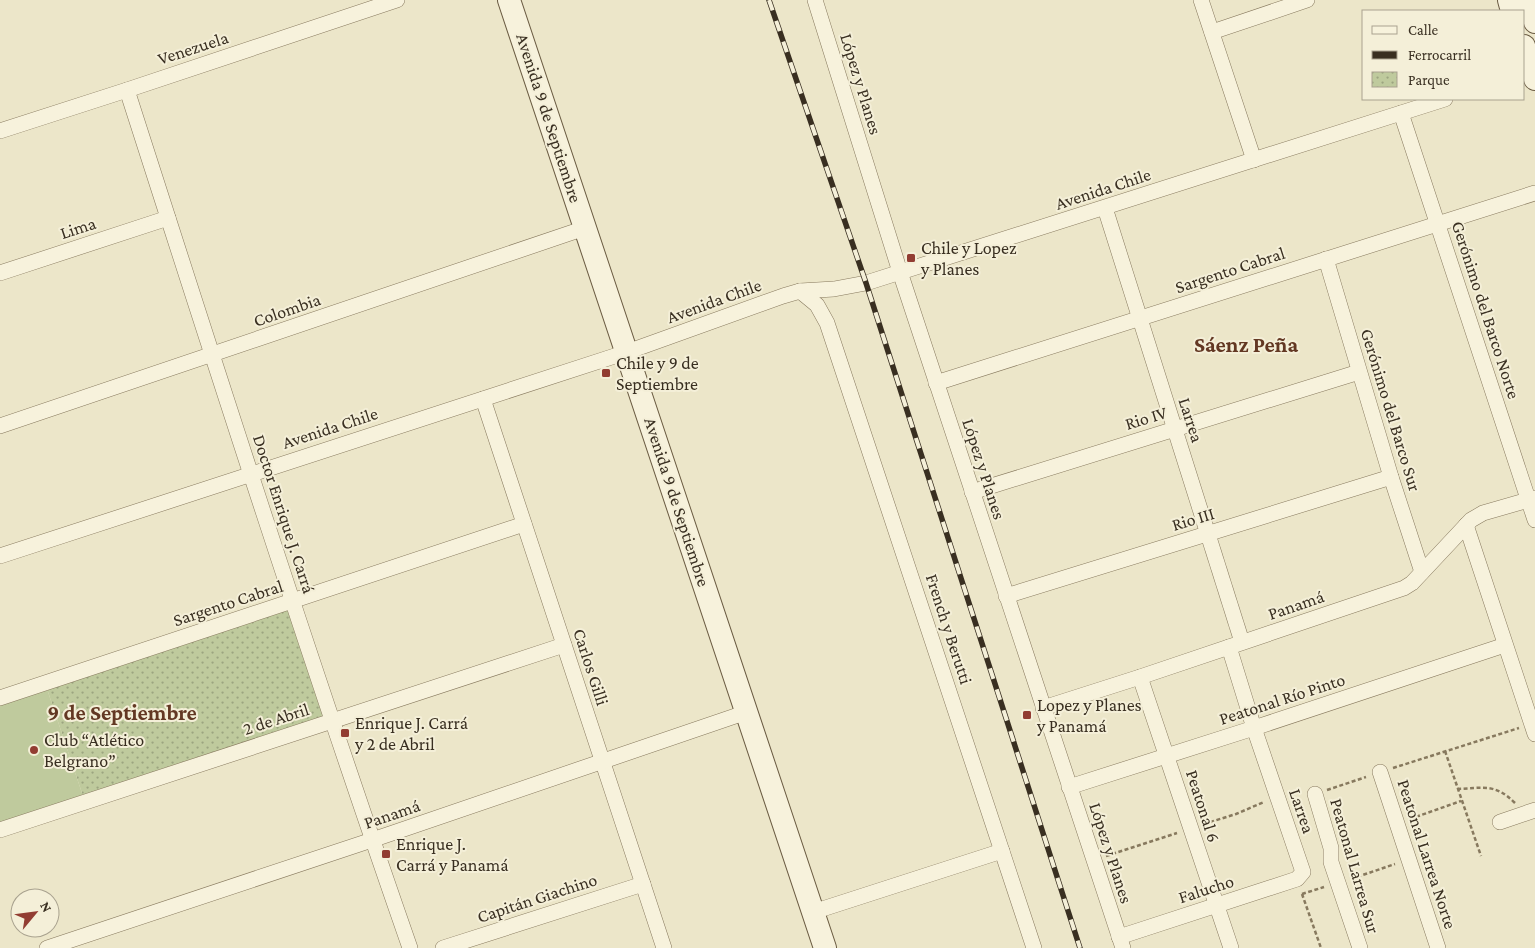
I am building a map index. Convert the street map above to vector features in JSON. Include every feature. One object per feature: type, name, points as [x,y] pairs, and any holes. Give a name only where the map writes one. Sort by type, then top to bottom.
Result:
[{"type":"street","name":"Venezuela","points":[[0,131],[397,0]]},
{"type":"street","name":"Avenida 9 de Septiembre","points":[[509,0],[825,948]]},
{"type":"street","name":"López y Planes","points":[[815,0],[936,383],[1121,943]]},
{"type":"street","points":[[1201,0],[1254,160]]},
{"type":"street","points":[[1212,32],[1307,0]]},
{"type":"street","points":[[1528,0],[1535,22]]},
{"type":"street","points":[[1525,50],[1532,74]]},
{"type":"street","name":"Doctor Enrique J. Carrá","points":[[126,90],[250,474],[410,948]]},
{"type":"street","name":"Avenida Chile","points":[[0,556],[626,352],[783,296],[800,291],[834,289],[866,283],[1442,100]]},
{"type":"street","name":"Gerónimo del Barco Norte","points":[[1401,113],[1532,499],[1535,520]]},
{"type":"street","name":"Sargento Cabral","points":[[936,383],[1535,192]]},
{"type":"street","name":"Larrea","points":[[1105,208],[1208,534],[1236,645],[1254,728],[1300,875]]},
{"type":"street","name":"Lima","points":[[0,273],[168,218]]},
{"type":"street","name":"Colombia","points":[[0,426],[585,228]]},
{"type":"street","name":"Gerónimo del Barco Sur","points":[[1326,259],[1391,477],[1422,572]]},
{"type":"street","name":"French y Berutti","points":[[827,322],[834,289]]},
{"type":"street","name":"French y Berutti","points":[[800,291],[817,305],[827,322],[1034,948]]},
{"type":"street","name":"Rio IV","points":[[972,492],[1360,372]]},
{"type":"street","name":"Carlos Gilli","points":[[482,398],[664,948]]},
{"type":"street","name":"Rio III","points":[[1006,596],[1391,477]]},
{"type":"street","name":"Panamá","points":[[1043,708],[1404,588],[1412,583],[1466,525],[1483,513],[1532,499]]},
{"type":"street","name":"Sargento Cabral","points":[[0,698],[524,524]]},
{"type":"street","points":[[1466,525],[1533,729]]},
{"type":"street","name":"2 de Abril","points":[[0,830],[564,645]]},
{"type":"street","name":"Peatonal Río Pinto","points":[[1069,787],[1505,645]]},
{"type":"street","name":"Peatonal 6","points":[[1140,677],[1231,948]]},
{"type":"street","name":"Panamá","points":[[47,948],[747,712]]},
{"type":"street","name":"Peatonal Larrea Norte","points":[[1380,772],[1438,948]]},
{"type":"street","name":"Peatonal Larrea Sur","points":[[1315,794],[1331,848],[1331,862],[1360,948]]},
{"type":"street","points":[[1500,822],[1530,812]]},
{"type":"street","points":[[813,912],[1002,851]]},
{"type":"street","name":"Falucho","points":[[1121,943],[1216,905],[1300,875]]},
{"type":"street","name":"Capitán Giachino","points":[[443,948],[643,884]]},
{"type":"path","points":[[1315,794],[1445,751],[1533,729]]},
{"type":"path","points":[[1445,751],[1481,856]]},
{"type":"path","points":[[1457,789],[1486,787],[1506,794],[1530,812]]},
{"type":"path","points":[[1397,824],[1461,801]]},
{"type":"path","points":[[1302,894],[1409,859]]},
{"type":"path","points":[[1300,875],[1302,894],[1321,948]]},
{"type":"green space","points":[[293,601],[332,720],[85,802],[45,683]]},
{"type":"green space","name":"Club “Atlético Belgrano”","points":[[45,683],[85,802],[0,830],[0,698]]},
{"type":"railway","points":[[769,0],[866,283],[1080,948]]},
{"type":"place","name":"Chile y Lopez y Planes","points":[[911,258]]},
{"type":"place","name":"Chile y 9 de Septiembre","points":[[606,373]]},
{"type":"place","name":"Lopez y Planes y Panamá","points":[[1027,715]]},
{"type":"place","name":"Enrique J. Carrá y 2 de Abril","points":[[345,733]]},
{"type":"place","name":"Club “Atlético Belgrano”","points":[[34,750]]},
{"type":"place","name":"Enrique J. Carrá y Panamá","points":[[386,854]]},
{"type":"district","name":"Sáenz Peña","points":[[1246,344]]},
{"type":"district","name":"9 de Septiembre","points":[[122,712]]}]
